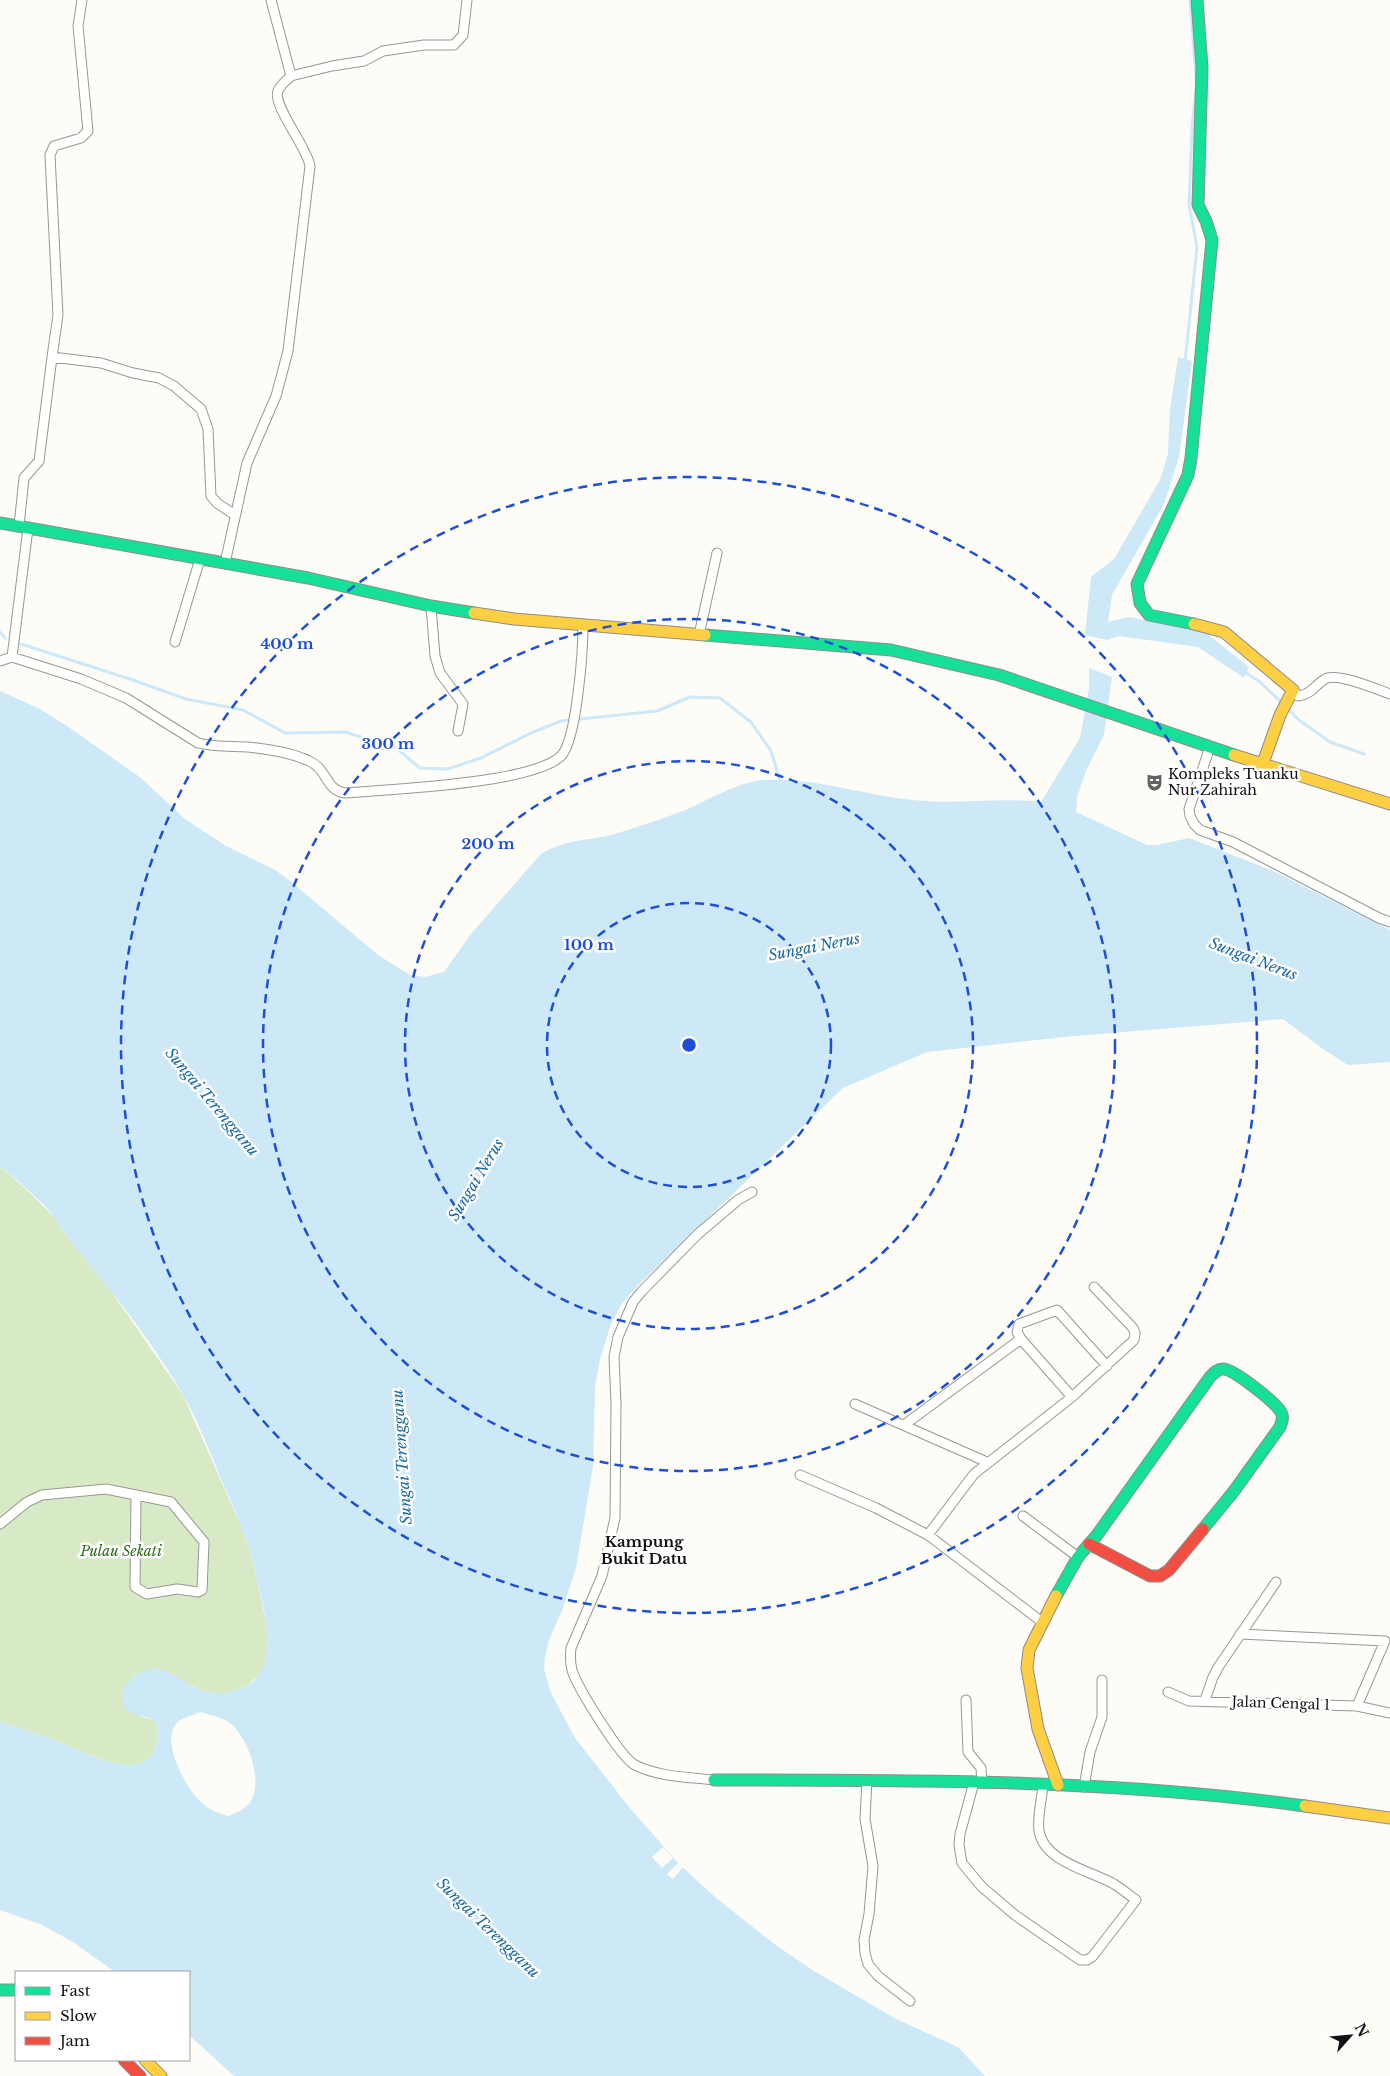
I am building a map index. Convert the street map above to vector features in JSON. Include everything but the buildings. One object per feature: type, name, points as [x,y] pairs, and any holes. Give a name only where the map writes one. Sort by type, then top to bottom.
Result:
[{"type":"street","points":[[12,657],[24,527],[24,478],[39,461],[58,315],[50,155],[54,146],[81,138],[88,131],[78,26],[82,0]]},
{"type":"street","points":[[271,0],[291,76]]},
{"type":"street","points":[[224,563],[247,463],[276,396],[288,352],[310,166],[306,151],[291,127],[277,96],[279,88],[291,76],[332,66],[359,63],[369,60],[383,51],[408,49],[424,45],[454,45],[463,35],[466,0]]},
{"type":"street","points":[[1197,0],[1202,67],[1198,205],[1212,240],[1202,334],[1200,379],[1188,475],[1162,534],[1142,571],[1137,584],[1138,595],[1149,615],[1206,626],[1224,632],[1291,694],[1303,696],[1324,680],[1336,677],[1390,694]]},
{"type":"street","points":[[52,357],[101,363],[133,373],[159,378],[174,386],[201,409],[208,428],[211,496],[217,503],[234,515]]},
{"type":"street","points":[[0,522],[308,578],[431,606],[514,618],[699,636],[891,650],[1000,675],[1210,748],[1390,804]]},
{"type":"street","points":[[699,636],[717,553]]},
{"type":"street","points":[[175,642],[200,559]]},
{"type":"street","points":[[431,606],[435,656],[440,673],[464,704],[458,731]]},
{"type":"street","points":[[0,661],[12,657],[81,680],[126,698],[198,743],[209,746],[248,747],[289,753],[311,761],[321,768],[331,787],[336,791],[345,793],[490,780],[534,770],[562,755],[575,711],[583,653],[583,625]]},
{"type":"street","points":[[1263,763],[1280,715],[1291,694]]},
{"type":"street","points":[[1210,748],[1189,809],[1194,824],[1200,830],[1233,842],[1390,922]]},
{"type":"street","points":[[752,1192],[738,1200],[698,1234],[642,1291],[633,1302],[618,1338],[614,1357],[616,1404],[614,1518],[602,1576],[571,1648],[570,1658],[572,1672],[581,1689],[621,1753],[633,1764],[648,1771],[714,1780],[867,1780],[1058,1785],[1246,1798],[1390,1818]]},
{"type":"street","points":[[928,1535],[962,1487],[987,1462],[1072,1397],[1134,1340],[1133,1328],[1094,1287]]},
{"type":"street","points":[[1072,1397],[1022,1339],[1017,1332],[1019,1324],[1056,1310],[1106,1366]]},
{"type":"street","points":[[904,1425],[1022,1339]]},
{"type":"street","points":[[1058,1785],[1038,1730],[1027,1668],[1029,1650],[1042,1622],[1078,1557],[1210,1377],[1217,1371],[1224,1368],[1234,1372],[1283,1414],[1280,1427],[1234,1491],[1162,1576],[1157,1578],[1150,1576],[1089,1544]]},
{"type":"street","points":[[855,1404],[987,1462]]},
{"type":"street","points":[[800,1475],[876,1508],[928,1535],[1042,1622]]},
{"type":"street","points":[[0,1524],[16,1509],[42,1495],[106,1489],[171,1502],[204,1542],[202,1590],[198,1592],[176,1590],[147,1594],[135,1587],[136,1496]]},
{"type":"street","points":[[1023,1516],[1078,1557]]},
{"type":"street","points":[[1205,1700],[1213,1677],[1276,1582]]},
{"type":"street","points":[[1240,1634],[1385,1641],[1357,1706]]},
{"type":"street","points":[[1084,1787],[1090,1752],[1102,1717],[1102,1680]]},
{"type":"street","name":"Jalan Cengal 1","points":[[1168,1692],[1186,1700],[1357,1706],[1390,1713]]},
{"type":"street","points":[[966,1700],[968,1752],[972,1760],[980,1766],[978,1783],[960,1834],[961,1856],[967,1869],[982,1887],[1015,1915],[1080,1960],[1087,1960],[1092,1957],[1136,1900],[1114,1884],[1062,1860],[1045,1845],[1039,1832],[1044,1785]]},
{"type":"street","points":[[867,1780],[865,1819],[873,1866],[869,1914],[864,1940],[865,1953],[868,1964],[878,1976],[910,2001]]},
{"type":"street","points":[[0,1990],[15,1990]]},
{"type":"street","points":[[125,2061],[140,2076]]},
{"type":"street","points":[[146,2061],[161,2076]]},
{"type":"green space","name":"Pulau Sekati","points":[[0,1166],[55,1218],[69,1239],[107,1285],[183,1395],[245,1535],[254,1566],[268,1632],[267,1661],[262,1672],[248,1685],[230,1694],[215,1694],[202,1691],[171,1675],[134,1676],[122,1694],[139,1716],[154,1720],[158,1738],[154,1752],[142,1763],[131,1766],[115,1764],[44,1736],[0,1722]]},
{"type":"water","points":[[1178,357],[1192,361],[1179,457],[1164,504],[1112,595],[1108,622],[1129,617],[1205,632],[1249,667],[1244,678],[1198,647],[1119,636],[1107,640],[1085,635],[1091,577],[1114,559],[1160,480],[1168,454],[1170,410]]},
{"type":"water","points":[[1089,668],[1112,677],[1104,735],[1086,771],[1077,797],[1076,812],[1147,845],[1157,845],[1189,838],[1271,870],[1390,930],[1390,1062],[1348,1065],[1283,1019],[1074,1036],[927,1052],[843,1088],[638,1285],[621,1305],[611,1324],[600,1359],[595,1388],[593,1466],[576,1568],[563,1608],[549,1640],[544,1669],[551,1693],[575,1738],[629,1807],[678,1863],[716,1898],[777,1946],[814,1971],[896,2019],[958,2047],[985,2076],[234,2076],[190,2036],[190,1971],[114,1971],[73,1942],[40,1924],[0,1910],[0,1722],[44,1736],[105,1760],[123,1765],[139,1764],[149,1758],[154,1752],[158,1730],[154,1720],[131,1713],[125,1707],[122,1700],[123,1693],[130,1680],[150,1669],[157,1669],[163,1670],[204,1691],[228,1693],[238,1690],[256,1679],[264,1666],[267,1651],[267,1635],[262,1601],[246,1539],[205,1440],[182,1393],[132,1318],[73,1244],[55,1218],[36,1197],[0,1166],[0,691],[40,709],[67,726],[141,778],[185,819],[226,846],[275,870],[289,880],[378,955],[410,975],[425,977],[444,972],[471,934],[540,855],[558,846],[618,833],[683,811],[743,784],[764,780],[801,781],[913,800],[1041,802],[1080,738],[1089,689]],"holes":[[[201,1712],[230,1723],[243,1739],[255,1773],[254,1795],[249,1804],[229,1816],[205,1806],[193,1793],[177,1764],[171,1741],[172,1732],[176,1724],[188,1716]]]},
{"type":"pier","points":[[663,1847],[673,1858],[662,1868],[652,1857]]},
{"type":"pier","points":[[678,1863],[683,1867],[673,1879],[667,1874]]},
{"type":"waterway","points":[[1190,0],[1196,79]]},
{"type":"waterway","points":[[1185,362],[1197,247],[1189,205],[1192,126],[1196,90]]},
{"type":"waterway","points":[[0,632],[5,638]]},
{"type":"waterway","points":[[21,644],[186,699],[243,710],[285,733],[345,732],[396,748],[420,768],[447,769],[481,758],[531,733],[561,721],[657,711],[690,697],[720,698],[751,722],[771,751],[781,784]]},
{"type":"waterway","points":[[1245,672],[1260,682],[1282,703]]},
{"type":"waterway","points":[[1287,708],[1299,720],[1330,742],[1364,754]]},
{"type":"traffic: fast","points":[[1194,624],[1149,615],[1140,603],[1137,584],[1188,475],[1191,458],[1212,240],[1198,205],[1202,67],[1197,0]]},
{"type":"traffic: fast","points":[[0,523],[308,578],[431,606],[474,613]]},
{"type":"traffic: fast","points":[[705,635],[891,650],[999,675],[1234,755]]},
{"type":"traffic: fast","points":[[1056,1596],[1078,1557],[1097,1535],[1210,1377],[1217,1370],[1223,1369],[1236,1374],[1263,1394],[1281,1412],[1282,1420],[1280,1427],[1234,1491],[1203,1529]]},
{"type":"traffic: fast","points":[[714,1780],[936,1781],[1084,1786],[1231,1797],[1305,1806]]},
{"type":"traffic: fast","points":[[0,1990],[15,1990]]},
{"type":"traffic: slow","points":[[474,613],[514,619],[705,635]]},
{"type":"traffic: slow","points":[[1194,624],[1224,632],[1293,690],[1280,715],[1263,763]]},
{"type":"traffic: slow","points":[[1234,755],[1390,804]]},
{"type":"traffic: slow","points":[[1056,1596],[1029,1650],[1027,1668],[1038,1729],[1058,1785]]},
{"type":"traffic: slow","points":[[1305,1806],[1390,1818]]},
{"type":"traffic: slow","points":[[146,2061],[161,2076]]},
{"type":"traffic: jam","points":[[1089,1544],[1150,1576],[1160,1576],[1169,1570],[1203,1529]]},
{"type":"traffic: jam","points":[[125,2061],[140,2076]]},
{"type":"place","name":"Kompleks Tuanku Nur Zahirah","points":[[1154,782]]},
{"type":"district","name":"Kampung Bukit Datu","points":[[644,1550]]},
{"type":"water label","name":"Sungai Nerus","points":[[814,947]]},
{"type":"water label","name":"Sungai Nerus","points":[[1253,959]]},
{"type":"water label","name":"Sungai Terengganu","points":[[212,1102]]},
{"type":"water label","name":"Sungai Nerus","points":[[476,1180]]},
{"type":"water label","name":"Sungai Terengganu","points":[[402,1457]]},
{"type":"water label","name":"Sungai Terengganu","points":[[488,1928]]}]
